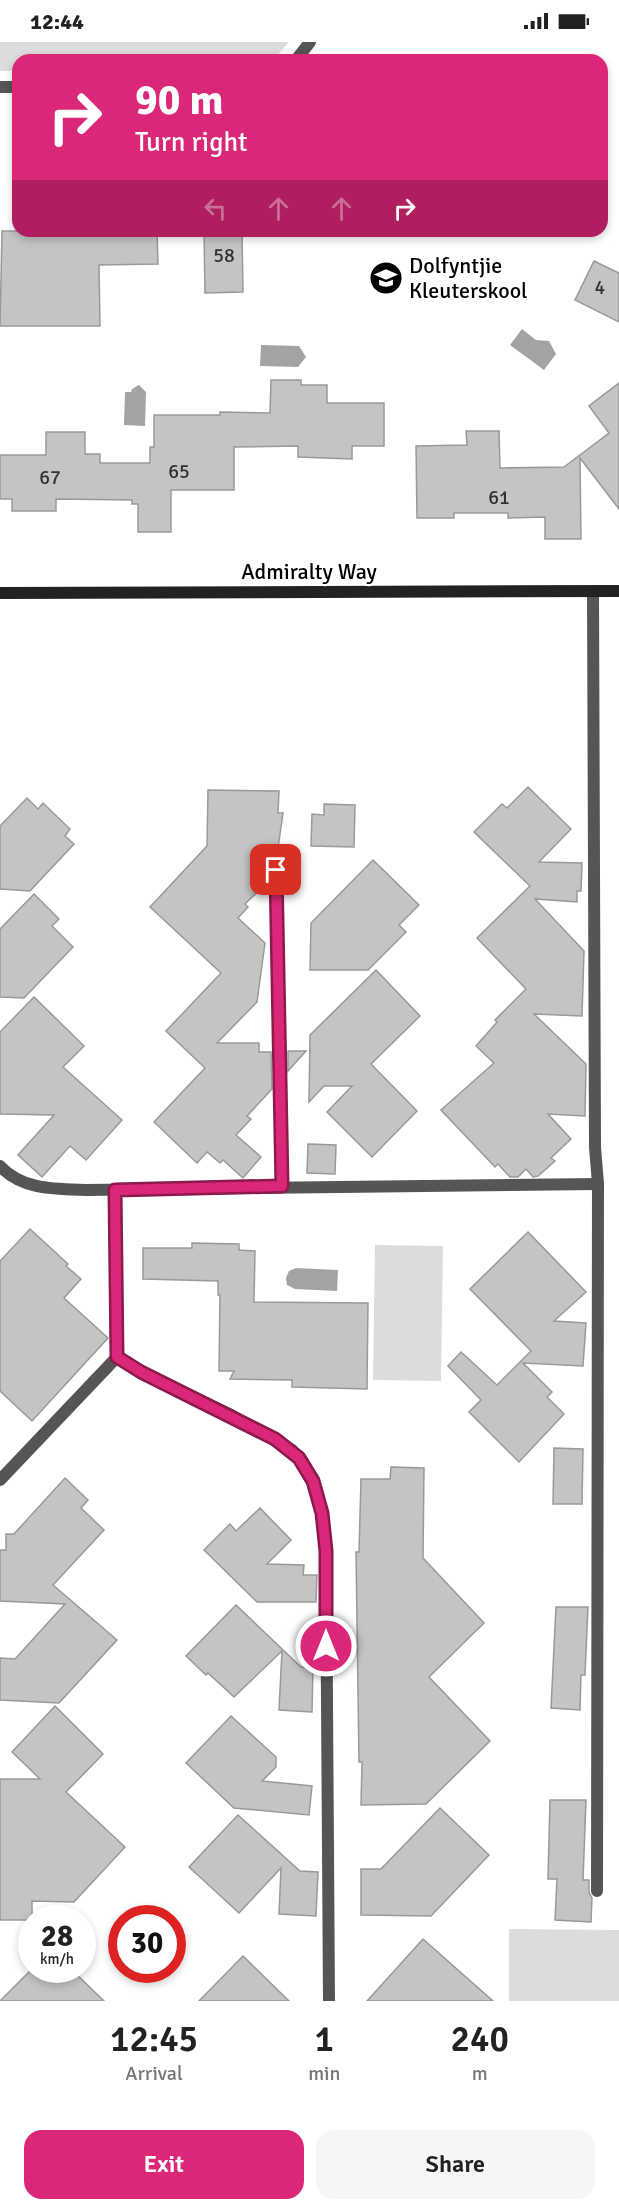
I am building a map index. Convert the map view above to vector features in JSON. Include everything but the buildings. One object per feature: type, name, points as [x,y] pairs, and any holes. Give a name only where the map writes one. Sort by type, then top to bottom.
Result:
[{"type":"main road","name":"Admiralty Way","points":[[0,593],[619,591]]},
{"type":"street","points":[[301,54],[310,42]]},
{"type":"street","points":[[593,592],[595,1147],[598,1184],[597,1891]]},
{"type":"street","points":[[276,870],[282,1186]]},
{"type":"street","points":[[2,1173],[47,1188],[115,1190],[282,1186],[427,1187],[598,1184]]},
{"type":"street","points":[[0,1480],[117,1357],[115,1190]]},
{"type":"street","points":[[117,1357],[275,1439],[299,1458],[313,1481],[322,1513],[326,1551],[328,2001]]},
{"type":"shaded area","points":[[0,42],[289,42],[279,54],[12,54],[12,71],[0,71]]},
{"type":"shaded area","points":[[522,329],[536,340],[549,341],[556,354],[544,370],[510,345]]},
{"type":"shaded area","points":[[261,345],[299,346],[306,357],[298,367],[260,366]]},
{"type":"shaded area","points":[[139,385],[146,392],[145,426],[124,425],[125,392],[131,392]]},
{"type":"shaded area","points":[[375,1245],[443,1246],[441,1381],[373,1380]]},
{"type":"shaded area","points":[[296,1268],[338,1270],[337,1291],[295,1289],[287,1285],[286,1278],[289,1271]]},
{"type":"shaded area","points":[[509,1929],[619,1930],[619,2001],[509,2001]]},
{"type":"place","name":"Dolfyntjie Kleuterskool","points":[[386,278]]},
{"type":"route","points":[[276,870],[282,1186],[115,1190],[117,1357],[141,1372],[275,1439],[292,1450],[299,1458],[313,1481],[322,1513],[326,1551],[326,1646]]}]
